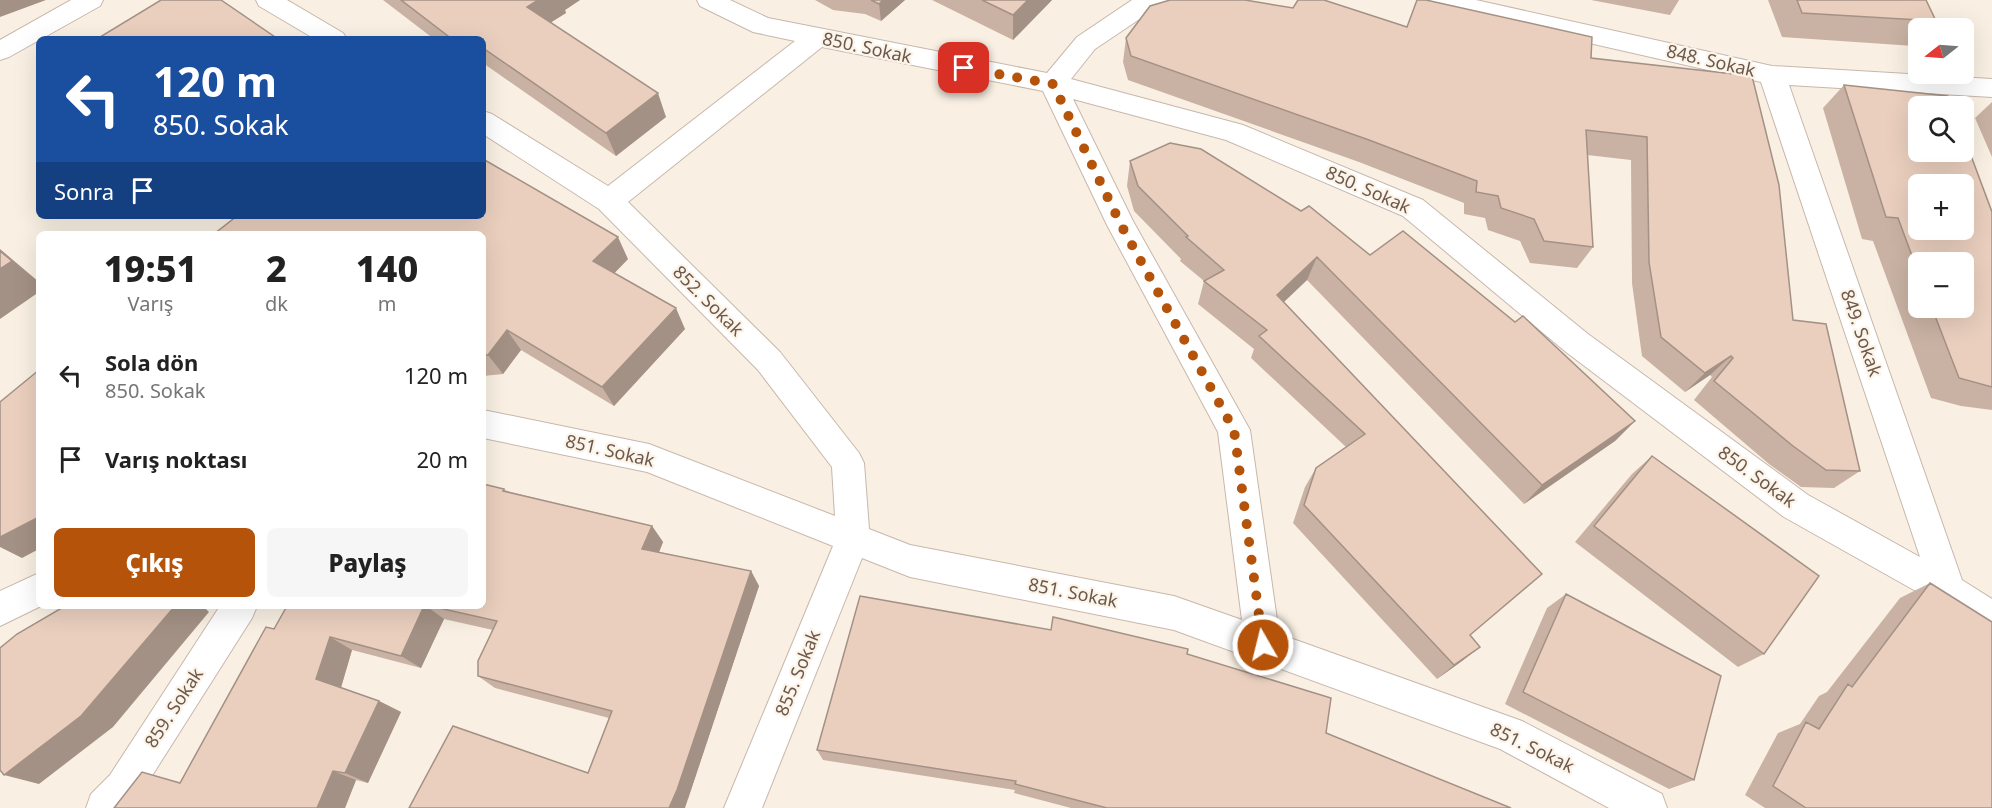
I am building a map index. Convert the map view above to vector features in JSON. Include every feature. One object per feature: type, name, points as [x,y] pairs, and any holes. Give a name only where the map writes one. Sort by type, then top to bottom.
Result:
[{"type":"street","points":[[0,51],[91,0]]},
{"type":"street","points":[[268,0],[329,36]]},
{"type":"street","name":"850. Sokak","points":[[709,0],[762,26],[1053,84],[1233,132],[1413,208],[1577,343],[1796,506],[1949,591],[1992,619]]},
{"type":"street","points":[[1160,0],[1141,6],[1086,43],[1053,84],[1121,225],[1234,430],[1263,645]]},
{"type":"street","name":"848. Sokak","points":[[1434,0],[1772,75],[1992,88]]},
{"type":"street","points":[[609,201],[818,38]]},
{"type":"street","name":"849. Sokak","points":[[1772,75],[1949,591]]},
{"type":"street","name":"852. Sokak","points":[[486,124],[609,201],[769,361],[848,462],[853,538]]},
{"type":"street","name":"851. Sokak","points":[[486,425],[649,458],[910,561],[1174,613],[1509,734],[1648,808]]},
{"type":"street","name":"855. Sokak","points":[[744,808],[853,538]]},
{"type":"street","points":[[0,609],[36,591]]},
{"type":"street","name":"859. Sokak","points":[[105,808],[123,788],[238,609]]},
{"type":"building","points":[[161,0],[221,0],[274,36],[102,36]]},
{"type":"building","points":[[401,0],[538,0],[527,7],[658,93],[606,133],[486,50],[486,36],[448,36]]},
{"type":"building","points":[[871,0],[883,0],[879,4]]},
{"type":"building","points":[[982,0],[1028,0],[1013,15]]},
{"type":"building","points":[[1170,0],[1245,0],[1293,8],[1298,0],[1324,0],[1407,27],[1417,0],[1426,0],[1592,37],[1591,58],[1752,76],[1779,185],[1793,320],[1826,324],[1860,471],[1826,470],[1714,381],[1733,358],[1731,356],[1705,373],[1661,337],[1649,262],[1647,137],[1586,130],[1593,247],[1544,241],[1534,219],[1501,208],[1498,196],[1476,192],[1477,181],[1369,140],[1131,56],[1126,38],[1150,6]]},
{"type":"building","points":[[1797,0],[1926,0],[1935,18],[1908,19],[1802,13]]},
{"type":"building","points":[[1844,85],[1948,96],[1908,96],[1908,162],[1973,162],[1992,212],[1992,387],[1959,378],[1936,318],[1974,318],[1974,252],[1911,252],[1898,218],[1886,217]]},
{"type":"building","points":[[1170,143],[1201,149],[1301,211],[1309,206],[1370,255],[1403,231],[1515,322],[1523,316],[1635,421],[1542,485],[1317,257],[1277,295],[1542,574],[1470,635],[1480,647],[1454,665],[1304,505],[1316,468],[1365,434],[1259,336],[1267,330],[1204,281],[1224,270],[1186,237],[1188,236],[1138,186],[1130,161]]},
{"type":"building","points":[[486,161],[618,237],[593,261],[676,308],[602,387],[507,330],[486,355],[486,231],[218,231],[233,219],[486,219]]},
{"type":"building","points":[[0,251],[12,261],[0,269]]},
{"type":"building","points":[[36,372],[36,519],[0,537],[0,402]]},
{"type":"building","points":[[1652,456],[1819,576],[1764,654],[1594,526]]},
{"type":"building","points":[[486,485],[504,489],[503,491],[652,526],[642,549],[751,571],[669,808],[409,808],[453,726],[588,773],[612,711],[478,676],[478,661],[497,621],[443,609],[486,609]]},
{"type":"building","points":[[1930,583],[1992,622],[1992,808],[1806,808],[1773,786],[1806,722],[1819,729],[1848,684],[1852,687]]},
{"type":"building","points":[[1566,594],[1721,676],[1694,780],[1523,692]]},
{"type":"building","points":[[860,596],[1051,630],[1053,617],[1188,649],[1187,654],[1331,698],[1326,733],[1511,808],[1107,808],[1015,784],[1016,781],[817,750]]},
{"type":"building","points":[[60,609],[172,609],[81,716],[4,775],[0,770],[0,648],[17,634]]},
{"type":"building","points":[[285,609],[423,609],[401,656],[330,637],[316,679],[379,701],[345,773],[333,771],[317,808],[114,808],[142,772],[180,783],[266,627],[274,629]]},
{"type":"route","points":[[964,68],[1053,84],[1121,225],[1234,430],[1263,645]]}]
